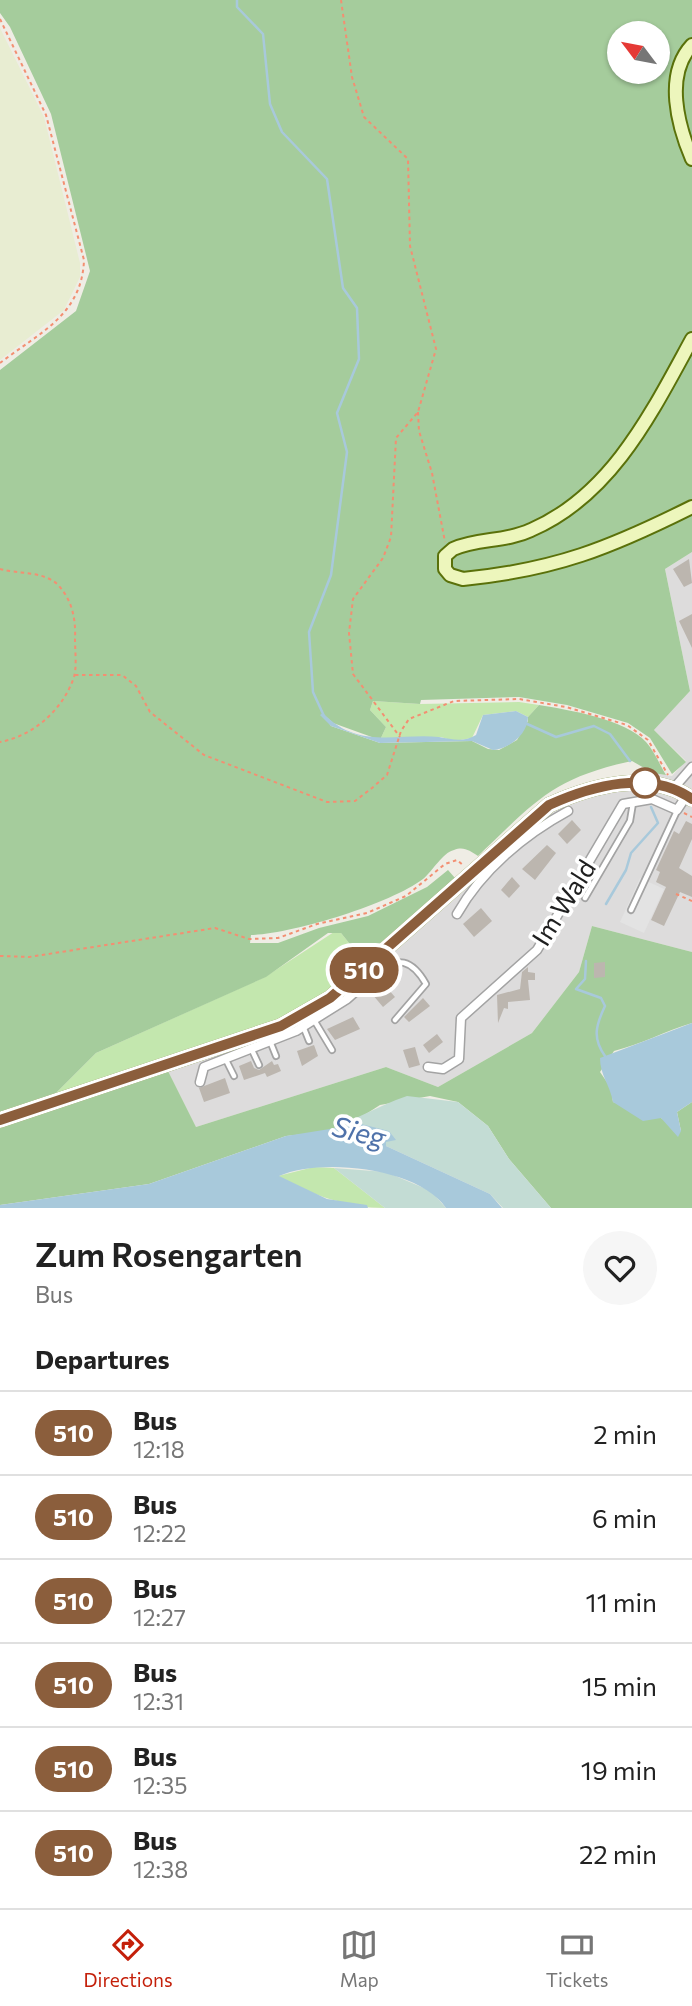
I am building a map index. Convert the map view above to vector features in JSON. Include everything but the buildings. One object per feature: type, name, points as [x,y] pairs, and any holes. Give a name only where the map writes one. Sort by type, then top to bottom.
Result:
[{"type":"main road","points":[[692,45],[680,65],[676,93],[681,131],[692,159]]},
{"type":"main road","points":[[692,340],[638,436],[596,484],[564,510],[531,531],[457,547],[447,554],[444,562],[446,571],[459,579],[538,568],[587,556],[692,507]]},
{"type":"main road","points":[[0,1120],[281,1026],[330,998],[373,967],[478,874],[549,805],[576,793],[610,785],[642,783],[673,789],[689,797]]},
{"type":"street","points":[[673,789],[692,767]]},
{"type":"street","points":[[633,802],[653,799],[677,810],[689,797]]},
{"type":"street","name":"Im Wald","points":[[428,1067],[443,1069],[459,1059],[461,1018],[537,950],[624,804],[633,802]]},
{"type":"street","points":[[457,915],[478,874],[541,826],[568,811]]},
{"type":"street","points":[[200,1082],[204,1067],[303,1027],[347,999],[372,977],[373,967]]},
{"type":"lane","points":[[585,898],[630,821],[633,802]]},
{"type":"lane","points":[[631,910],[677,810]]},
{"type":"lane","points":[[381,978],[373,967],[401,961],[419,973],[426,984],[395,1020]]},
{"type":"lane","points":[[314,1020],[332,1050]]},
{"type":"lane","points":[[303,1027],[309,1041]]},
{"type":"lane","points":[[270,1041],[276,1056]]},
{"type":"lane","points":[[251,1048],[259,1065]]},
{"type":"lane","points":[[225,1058],[234,1076]]},
{"type":"path","points":[[341,0],[352,77],[364,117],[408,159],[410,246],[436,349],[418,412],[419,431],[432,473],[447,554]]},
{"type":"path","points":[[0,19],[46,115],[85,260],[84,278],[76,300],[67,313],[0,363]]},
{"type":"path","points":[[400,737],[385,713],[353,674],[349,633],[353,599],[383,558],[391,537],[396,439],[418,412]]},
{"type":"path","points":[[0,569],[38,575],[56,583],[69,601],[76,621],[75,675],[65,696],[50,716],[18,739],[0,742]]},
{"type":"path","points":[[75,675],[122,675],[136,686],[150,712],[204,755],[327,802],[355,801],[387,775],[409,719],[454,701],[509,699],[566,707],[627,725],[648,740],[662,761],[673,789]]},
{"type":"path","points":[[0,956],[29,957],[215,928],[249,939],[278,938],[317,923],[367,913],[405,896],[445,864],[457,860],[478,874]]},
{"type":"path","points":[[676,894],[692,901]]},
{"type":"shaded area","points":[[692,552],[692,952],[592,926],[579,972],[532,1033],[438,1087],[386,1067],[196,1127],[166,1067],[290,1028],[362,959],[552,795],[653,773],[672,776],[686,761],[654,730],[690,691],[665,569]]},
{"type":"shaded area","points":[[640,878],[664,889],[644,933],[620,922]]},
{"type":"shaded area","points":[[407,1096],[458,1102],[488,1126],[509,1159],[551,1208],[503,1208],[490,1194],[386,1146],[386,1142],[323,1132]]},
{"type":"shaded area","points":[[334,1168],[386,1172],[431,1191],[446,1208],[385,1208]]},
{"type":"green space","points":[[0,0],[692,0],[692,552],[665,569],[690,691],[654,730],[686,762],[672,774],[650,738],[628,723],[567,705],[519,697],[421,700],[420,704],[373,701],[370,710],[386,727],[380,740],[333,723],[322,713],[331,726],[380,743],[472,741],[488,749],[499,750],[517,740],[528,717],[539,705],[551,707],[596,717],[637,734],[649,746],[666,775],[653,773],[632,761],[582,775],[546,795],[478,856],[464,849],[454,850],[423,879],[388,898],[315,923],[251,935],[250,943],[278,943],[319,928],[368,916],[427,887],[448,870],[455,878],[362,959],[341,933],[328,933],[266,977],[96,1053],[52,1097],[166,1067],[196,1127],[386,1067],[438,1087],[532,1033],[579,972],[592,926],[692,952],[692,1023],[614,1051],[600,1072],[611,1088],[613,1102],[661,1118],[681,1131],[677,1112],[692,1102],[692,1208],[551,1208],[509,1159],[488,1126],[458,1102],[430,1096],[380,1105],[355,1121],[323,1132],[286,1136],[149,1184],[0,1205],[0,370],[76,311],[90,271],[51,114],[10,27],[0,13]]},
{"type":"green space","points":[[0,28],[44,117],[80,263],[80,277],[64,310],[0,360]]},
{"type":"green space","points":[[373,701],[420,704],[519,702],[539,705],[528,717],[516,711],[483,715],[472,738],[454,741],[441,737],[380,740],[386,727],[370,710]]},
{"type":"green space","points":[[334,932],[341,933],[362,959],[290,1028],[51,1098],[96,1053],[265,977]]},
{"type":"green space","points":[[314,1167],[334,1168],[385,1208],[358,1206],[330,1199],[278,1176]]},
{"type":"water","points":[[516,711],[528,717],[525,729],[511,744],[493,750],[472,741],[380,743],[331,726],[320,715],[323,713],[350,732],[364,736],[423,736],[462,740],[476,735],[483,715]]},
{"type":"water","points":[[692,1023],[692,1102],[677,1112],[681,1131],[678,1137],[661,1118],[643,1121],[613,1102],[600,1058]]},
{"type":"water","name":"Sieg","points":[[361,1124],[389,1131],[396,1140],[386,1142],[386,1146],[490,1194],[502,1208],[446,1208],[433,1194],[415,1183],[393,1175],[343,1167],[319,1167],[279,1176],[327,1199],[367,1205],[368,1208],[0,1208],[0,1205],[149,1184],[286,1136]]},
{"type":"waterway","points":[[237,0],[237,7],[263,34],[270,104],[282,132],[327,179],[343,288],[357,308],[359,359],[337,413],[347,452],[331,575],[309,632],[313,692],[324,716]]},
{"type":"waterway","points":[[525,723],[556,737],[594,726],[610,734],[630,761]]},
{"type":"waterway","points":[[606,904],[626,870],[631,853],[658,823],[651,807]]},
{"type":"waterway","points":[[586,961],[585,979],[576,989],[601,998],[605,1006],[597,1031],[598,1043],[605,1056]]},
{"type":"bus line","name":"510","points":[[0,1120],[281,1026],[330,998],[549,805],[576,793],[610,785],[642,783],[673,789],[692,799]]}]
